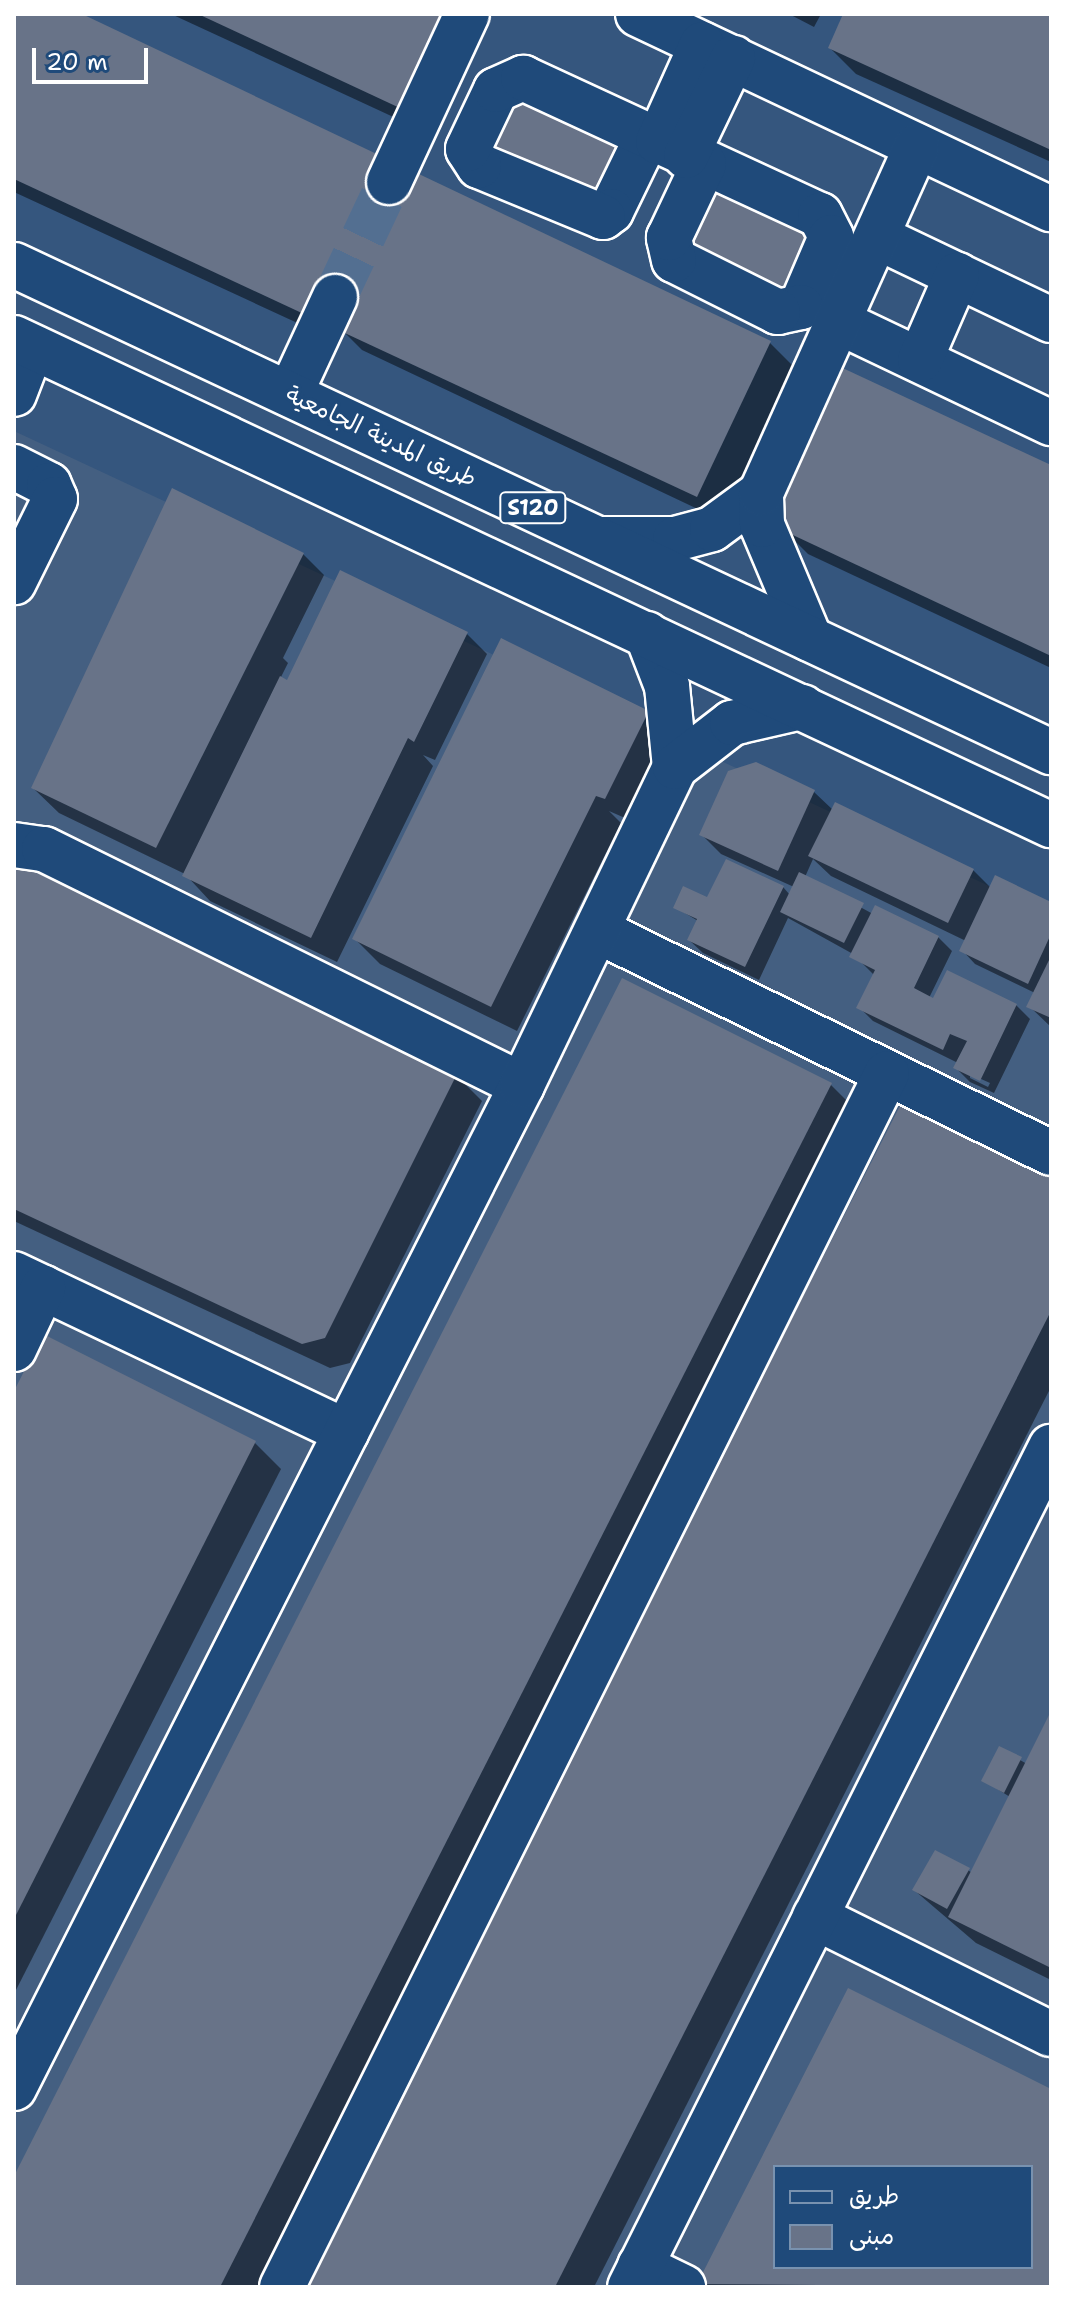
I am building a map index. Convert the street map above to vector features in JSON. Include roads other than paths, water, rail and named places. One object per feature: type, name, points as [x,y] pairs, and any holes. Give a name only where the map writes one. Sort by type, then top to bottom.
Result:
[{"type":"main road","points":[[389,182],[467,14]]},
{"type":"main road","points":[[638,14],[1051,209]]},
{"type":"main road","points":[[674,150],[717,51]]},
{"type":"main road","points":[[810,639],[762,525],[761,493],[917,146]]},
{"type":"main road","points":[[877,237],[1051,320]]},
{"type":"main road","name":"طريق المدينة الجامعية","points":[[14,265],[1051,752]]},
{"type":"main road","points":[[920,360],[957,275]]},
{"type":"main road","points":[[290,394],[335,297]]},
{"type":"main road","points":[[839,322],[1051,423]]},
{"type":"main road","points":[[14,394],[23,343]]},
{"type":"main road","name":"S120","points":[[23,343],[1051,825]]},
{"type":"main road","points":[[14,467],[49,485],[55,499],[14,582]]},
{"type":"main road","points":[[599,539],[675,539],[712,529],[761,493]]},
{"type":"main road","points":[[647,634],[670,699],[675,767]]},
{"type":"main road","points":[[14,2088],[522,1085],[675,767],[732,723],[802,707]]},
{"type":"main road","points":[[14,845],[44,849],[522,1085]]},
{"type":"main road","points":[[598,931],[1051,1153]]},
{"type":"main road","points":[[282,2287],[887,1073]]},
{"type":"main road","points":[[14,1349],[29,1281],[346,1432]]},
{"type":"main road","points":[[683,2287],[635,2276],[815,1917],[1037,1509],[1051,1447]]},
{"type":"main road","points":[[815,1917],[1051,2034]]},
{"type":"tunnel","points":[[335,297],[389,182]]}]
